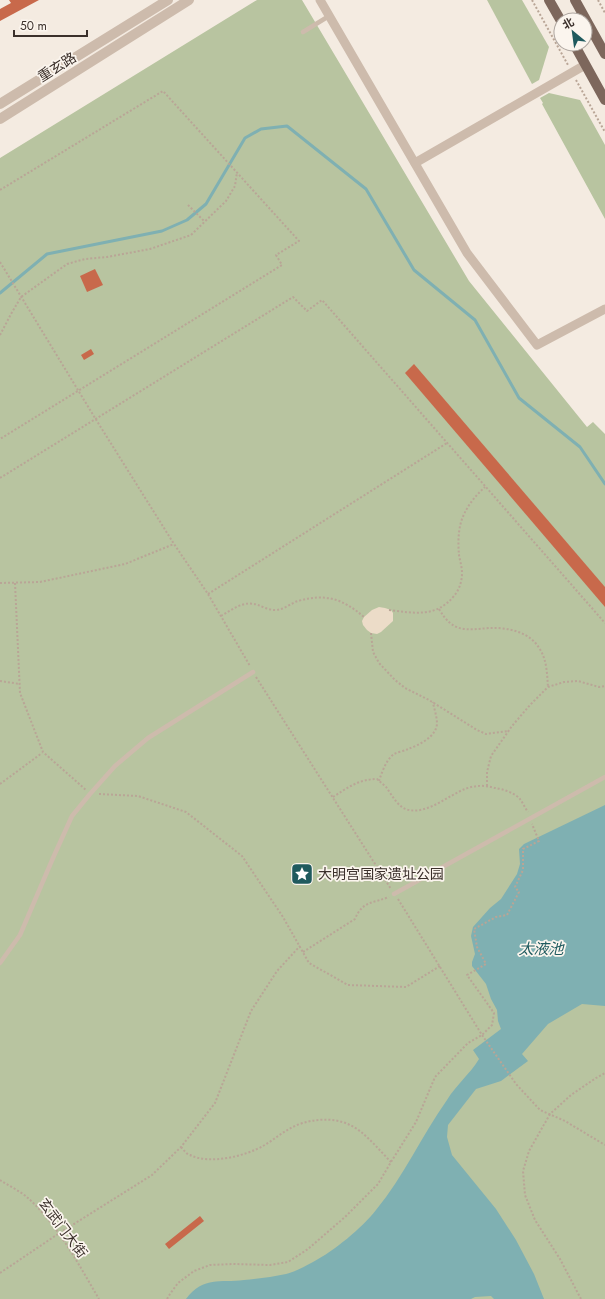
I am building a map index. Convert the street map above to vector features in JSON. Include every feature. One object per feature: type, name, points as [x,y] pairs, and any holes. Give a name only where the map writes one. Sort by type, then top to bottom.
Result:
[{"type":"main road","points":[[549,0],[556,12]]},
{"type":"main road","points":[[575,0],[605,54]]},
{"type":"main road","points":[[578,52],[605,100]]},
{"type":"street","name":"重玄路","points":[[0,104],[168,0]]},
{"type":"street","name":"重玄路","points":[[0,119],[189,0]]},
{"type":"street","points":[[320,0],[467,253],[537,345],[605,309]]},
{"type":"street","points":[[415,163],[585,65]]},
{"type":"lane","points":[[303,32],[329,15]]},
{"type":"lane","points":[[0,963],[20,934],[52,858],[72,816],[90,794],[115,766],[148,738],[253,672]]},
{"type":"lane","points":[[394,894],[605,777]]},
{"type":"path","points":[[598,0],[605,13]]},
{"type":"path","points":[[0,190],[163,91],[299,241],[276,255],[282,265],[0,439]]},
{"type":"path","points":[[0,335],[22,297],[67,264],[86,259],[107,257],[150,249],[191,235],[226,201],[235,186],[237,172]]},
{"type":"path","points":[[188,205],[205,222]]},
{"type":"path","points":[[0,262],[95,418],[174,544],[208,594],[253,672],[440,966],[482,1035],[516,1084],[540,1110],[565,1120],[605,1145]]},
{"type":"path","points":[[0,478],[293,297],[307,311],[322,300],[605,623]]},
{"type":"path","points":[[208,594],[448,443]]},
{"type":"path","points":[[389,610],[420,613],[439,609],[452,599],[461,584],[462,573],[458,541],[462,519],[469,505],[485,486]]},
{"type":"path","points":[[0,583],[40,582],[125,564],[174,544]]},
{"type":"path","points":[[15,583],[20,693],[43,752],[90,794],[138,796],[186,812],[242,856],[283,917],[309,962],[348,985],[406,987],[440,966]]},
{"type":"path","points":[[221,616],[247,603],[276,610],[298,601],[332,598],[352,607],[364,617]]},
{"type":"path","points":[[439,609],[445,619],[458,628],[467,630],[490,628],[505,629],[518,632],[532,640],[539,648],[544,660],[547,670],[548,687]]},
{"type":"path","points":[[371,633],[373,652],[379,663],[406,688],[486,734],[508,731]]},
{"type":"path","points":[[0,681],[20,684]]},
{"type":"path","points":[[487,786],[487,772],[491,756],[508,731],[530,705],[548,687],[564,682],[578,681],[599,687],[605,686]]},
{"type":"path","points":[[379,781],[388,760],[395,754],[418,745],[430,737],[435,730],[437,718],[432,702]]},
{"type":"path","points":[[0,784],[43,752]]},
{"type":"path","points":[[167,1299],[178,1283],[194,1271],[210,1265],[270,1265],[288,1262],[308,1249],[345,1217],[378,1184],[416,1122],[435,1077],[468,1043],[482,1035],[492,1025],[494,1013],[467,975],[486,964],[477,947],[474,929],[496,917],[507,915],[519,892],[514,887],[523,870],[523,849],[539,841],[531,818],[520,798],[508,792],[487,786],[476,786],[466,788],[453,794],[445,801],[432,806],[418,810],[409,810],[395,801],[385,786],[377,779],[368,779],[357,782],[333,797]]},
{"type":"path","points":[[303,952],[354,919],[362,907],[394,894]]},
{"type":"path","points":[[0,1273],[58,1234],[152,1175],[181,1147],[215,1104],[251,1010],[277,971],[300,946]]},
{"type":"path","points":[[581,1299],[560,1260],[534,1220],[525,1195],[523,1171],[529,1151],[550,1114],[571,1095],[605,1073]]},
{"type":"path","points":[[181,1147],[189,1155],[202,1159],[233,1157],[263,1146],[284,1131],[301,1123],[317,1120],[334,1120],[350,1125],[361,1131],[391,1162]]},
{"type":"path","name":"玄武门大街","points":[[0,1180],[28,1198],[46,1218],[70,1250],[99,1299]]},
{"type":"green space","name":"大明宫国家遗址公园","points":[[257,0],[302,0],[469,281],[587,427],[593,422],[605,434],[605,1299],[0,1299],[0,158]]},
{"type":"green space","points":[[487,0],[522,0],[549,47],[539,80],[532,84]]},
{"type":"green space","points":[[549,93],[580,100],[605,145],[605,219],[542,104],[543,103],[540,98]]},
{"type":"shaded area","points":[[379,607],[391,610],[393,613],[393,621],[381,632],[377,634],[371,633],[363,625],[362,621],[364,617],[372,610]]},
{"type":"water","name":"太液池","points":[[605,805],[605,1006],[582,1004],[548,1024],[522,1054],[528,1061],[501,1081],[476,1089],[448,1125],[447,1137],[452,1155],[496,1209],[516,1240],[534,1274],[544,1299],[494,1299],[491,1296],[475,1297],[471,1299],[186,1299],[199,1287],[212,1282],[265,1278],[286,1274],[296,1270],[313,1262],[338,1245],[370,1217],[386,1197],[438,1113],[479,1059],[473,1050],[501,1029],[498,1021],[497,1010],[491,999],[486,984],[472,966],[475,954],[471,936],[473,927],[490,908],[501,899],[517,874],[520,864],[519,849],[524,844]]},
{"type":"building","points":[[9,0],[39,0],[0,21],[0,9],[11,3]]},
{"type":"building","points":[[95,269],[103,285],[87,292],[80,276]]},
{"type":"building","points":[[91,349],[94,354],[84,360],[81,355]]},
{"type":"building","points":[[414,364],[605,587],[605,607],[405,373]]},
{"type":"building","points":[[200,1216],[204,1221],[169,1249],[165,1244]]},
{"type":"waterway","points":[[0,293],[47,254],[162,231],[187,220],[206,204],[245,138],[261,129],[287,126],[366,189],[414,270],[475,320],[519,398],[580,447],[605,484]]},
{"type":"place","name":"大明宫国家遗址公园","points":[[302,874]]}]
